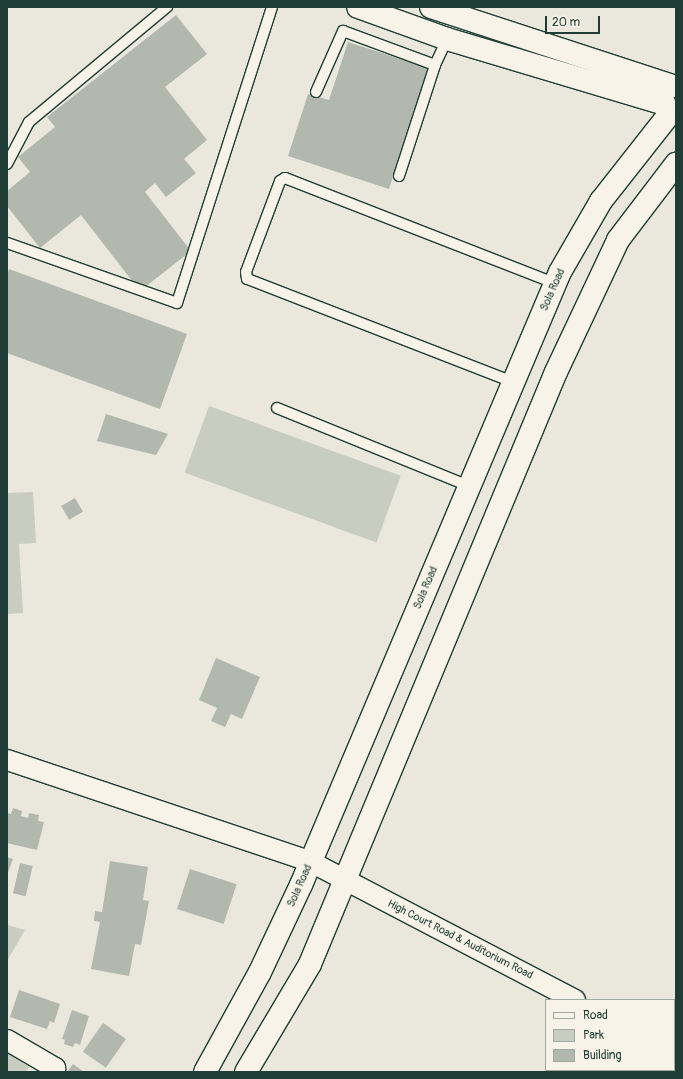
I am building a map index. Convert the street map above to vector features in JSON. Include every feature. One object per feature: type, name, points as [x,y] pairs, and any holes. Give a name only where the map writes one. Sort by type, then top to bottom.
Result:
[{"type":"main road","points":[[358,7],[447,39],[672,104]]},
{"type":"main road","points":[[431,7],[672,104]]},
{"type":"main road","name":"Sola Road","points":[[205,1072],[260,972],[311,862],[555,283],[601,202],[672,104]]},
{"type":"main road","points":[[246,1072],[310,964],[556,372],[618,240],[676,164]]},
{"type":"main road","points":[[196,1072],[220,1046]]},
{"type":"street","name":"High Court Road & Auditorium Road","points":[[7,760],[311,862],[573,999]]},
{"type":"street","points":[[7,1040],[55,1068],[52,1072]]},
{"type":"lane","points":[[7,164],[28,122],[167,7]]},
{"type":"lane","points":[[7,243],[177,303],[272,7]]},
{"type":"lane","points":[[316,92],[343,31],[435,65]]},
{"type":"lane","points":[[399,176],[435,65],[447,39]]},
{"type":"lane","points":[[513,382],[247,279],[246,272],[280,180],[285,178],[555,283]]},
{"type":"lane","points":[[277,408],[469,486]]},
{"type":"green space","points":[[209,406],[401,476],[376,542],[185,473]]},
{"type":"green space","points":[[33,492],[36,543],[19,544],[23,613],[7,614],[7,493]]},
{"type":"green space","points":[[7,925],[25,930],[7,961]]},
{"type":"green space","points":[[8,1053],[29,1067],[25,1072],[7,1072]]},
{"type":"building","points":[[176,15],[207,54],[165,87],[207,140],[184,159],[196,173],[166,197],[155,183],[145,192],[191,251],[140,291],[81,215],[40,248],[7,206],[7,191],[30,172],[18,157],[55,127],[47,117]]},
{"type":"building","points":[[348,42],[428,68],[389,189],[288,156],[308,94],[329,100]]},
{"type":"building","points":[[9,269],[187,334],[160,409],[7,353],[7,275]]},
{"type":"building","points":[[106,414],[168,434],[156,455],[97,441]]},
{"type":"building","points":[[75,498],[83,512],[69,520],[61,506]]},
{"type":"building","points":[[216,658],[260,677],[242,719],[231,714],[225,727],[211,721],[217,708],[199,700]]},
{"type":"building","points":[[13,808],[22,811],[21,816],[28,818],[29,813],[39,815],[38,821],[44,822],[37,850],[7,843],[7,813],[11,814]]},
{"type":"building","points":[[7,857],[13,859],[7,875]]},
{"type":"building","points":[[110,861],[148,867],[143,900],[149,901],[141,945],[135,944],[129,976],[91,969],[100,922],[94,921],[95,911],[102,912]]},
{"type":"building","points":[[20,863],[33,866],[26,896],[13,893]]},
{"type":"building","points":[[190,869],[237,884],[224,924],[177,909]]},
{"type":"building","points":[[19,990],[60,1004],[54,1023],[50,1021],[47,1029],[10,1017]]},
{"type":"building","points":[[72,1010],[89,1016],[80,1045],[75,1043],[73,1047],[64,1044],[65,1040],[62,1039]]},
{"type":"building","points":[[103,1023],[126,1039],[106,1068],[83,1052]]},
{"type":"building","points":[[73,1064],[84,1072],[67,1072]]}]
